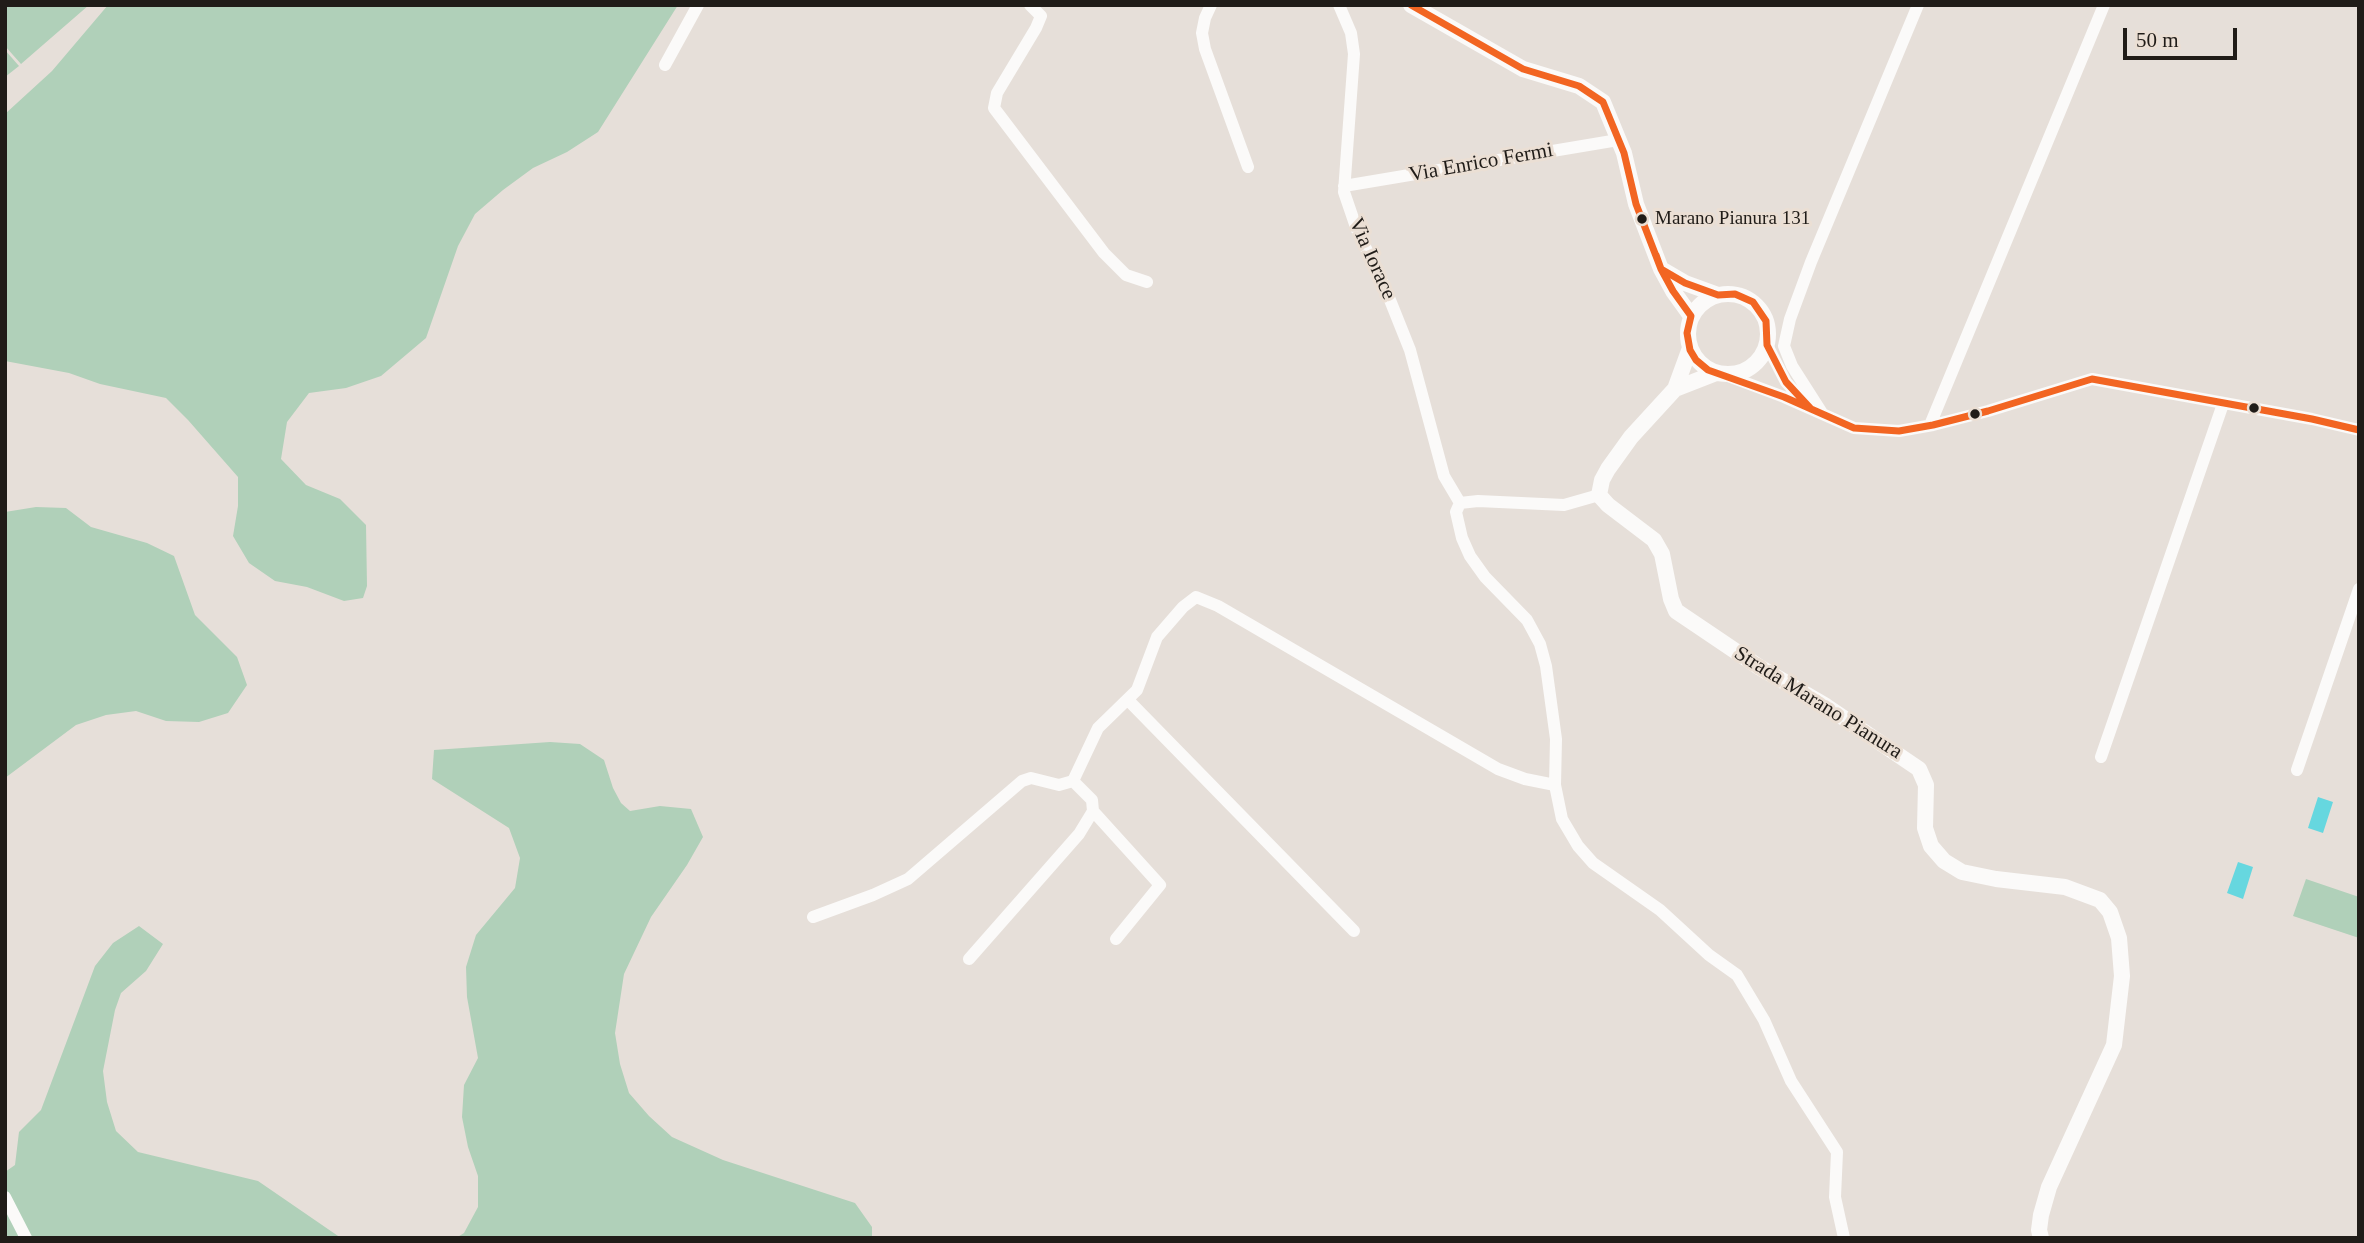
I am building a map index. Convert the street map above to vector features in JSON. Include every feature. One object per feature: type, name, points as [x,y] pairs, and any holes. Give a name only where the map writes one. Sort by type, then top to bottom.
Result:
[{"type":"street","points":[[665,65],[698,5]]},
{"type":"street","points":[[1030,5],[1041,16],[997,93],[994,107],[1104,253],[1126,275],[1147,282]]},
{"type":"street","points":[[1211,5],[1202,33],[1205,49],[1248,167]]},
{"type":"street","name":"Via Iorace","points":[[1339,5],[1350,33],[1354,54],[1344,186],[1357,230],[1386,290],[1410,350],[1444,477],[1460,503]]},
{"type":"street","points":[[1411,5],[1523,69],[1579,86],[1604,102],[1636,204],[1661,269],[1691,316]]},
{"type":"street","points":[[1823,415],[1792,366],[1784,346],[1790,319],[1918,5]]},
{"type":"street","points":[[1930,425],[2104,5]]},
{"type":"street","name":"Via Enrico Fermi","points":[[1344,186],[1618,140]]},
{"type":"street","points":[[1661,269],[1685,283],[1718,295]]},
{"type":"street","points":[[1675,388],[1721,374],[1744,372],[1760,359],[1769,333],[1766,321],[1753,302],[1735,294],[1718,295],[1703,302],[1691,316],[1687,333],[1689,348],[1675,388],[1631,437],[1608,469],[1599,495],[1564,505],[1478,501],[1460,503],[1456,512],[1462,538],[1470,556],[1485,577],[1527,620],[1540,644],[1546,666],[1556,738],[1555,785],[1562,819],[1578,846],[1593,863],[1660,910],[1709,955],[1737,975],[1764,1020],[1791,1081],[1837,1152],[1835,1197],[1844,1238]]},
{"type":"street","points":[[1767,345],[1786,382],[1811,409]]},
{"type":"street","points":[[1689,348],[1702,366],[1854,428],[1899,431],[1930,425],[1988,411],[2092,379],[2359,430]]},
{"type":"street","points":[[2101,757],[2223,404]]},
{"type":"street","name":"Strada Marano Pianura","points":[[1599,495],[1654,540],[1662,554],[1676,611],[1759,667],[1826,706],[1919,769],[1926,785],[1925,828],[1930,846],[1944,861],[1962,872],[2065,887],[2100,900],[2110,912],[2119,938],[2122,976],[2114,1045],[2049,1187],[2041,1215],[2041,1238]]},
{"type":"street","points":[[2297,770],[2359,589]]},
{"type":"street","points":[[813,917],[908,879],[1022,781],[1031,778],[1059,785],[1073,781],[1098,728],[1128,701],[1143,677],[1150,649],[1157,637],[1182,607],[1196,597],[1218,606],[1498,769],[1525,779],[1555,785]]},
{"type":"street","points":[[1128,701],[1354,931]]},
{"type":"street","points":[[969,959],[1079,834],[1093,811],[1092,800],[1073,781]]},
{"type":"street","points":[[1093,811],[1160,885],[1116,939]]},
{"type":"street","points":[[5,1197],[26,1238]]},
{"type":"green space","points":[[5,5],[89,5],[21,64],[5,46]]},
{"type":"green space","points":[[108,5],[678,5],[598,132],[567,152],[533,168],[475,214],[458,246],[426,338],[381,376],[346,388],[309,393],[287,422],[281,459],[306,485],[340,499],[366,525],[367,586],[363,598],[344,601],[307,587],[275,581],[249,563],[233,536],[238,506],[238,477],[166,398],[100,384],[69,373],[5,361],[5,114],[52,71]]},
{"type":"green space","points":[[5,50],[19,66],[5,77]]},
{"type":"green space","points":[[36,507],[66,508],[91,527],[147,543],[174,556],[195,615],[237,657],[247,685],[228,713],[199,722],[166,721],[136,711],[106,715],[76,725],[5,778],[5,512]]},
{"type":"green space","points":[[550,742],[580,744],[604,760],[613,788],[621,803],[630,811],[660,806],[691,809],[703,837],[651,917],[624,974],[615,1033],[620,1064],[629,1093],[672,1137],[723,1160],[855,1203],[872,1227],[872,1238],[456,1238],[464,1233],[478,1207],[478,1176],[462,1117],[464,1085],[478,1058],[467,997],[466,967],[476,935],[515,888],[520,858],[509,828],[432,779],[434,750]]},
{"type":"green space","points":[[2306,879],[2359,897],[2359,938],[2293,916]]},
{"type":"green space","points":[[139,926],[163,944],[146,971],[121,993],[115,1010],[103,1071],[107,1102],[116,1131],[138,1152],[258,1181],[341,1238],[5,1238],[5,1172],[15,1165],[19,1132],[41,1110],[95,966],[113,943]]},
{"type":"water","points":[[2318,797],[2333,802],[2323,833],[2308,828]]},
{"type":"water","points":[[2238,862],[2253,867],[2243,899],[2227,893]]},
{"type":"transit line","points":[[1411,5],[1523,69],[1579,86],[1603,102],[1624,153],[1636,204],[1661,269],[1691,316],[1687,333],[1690,350],[1696,360],[1708,370],[1784,397],[1854,428],[1899,431],[1933,425],[2092,379],[2359,430]]},
{"type":"transit line","points":[[1656,255],[1661,269],[1685,283],[1718,295],[1735,294],[1753,302],[1766,321],[1767,345],[1786,382],[1811,409],[1818,412]]},
{"type":"place","name":"Marano Pianura 131","points":[[1642,219]]}]
